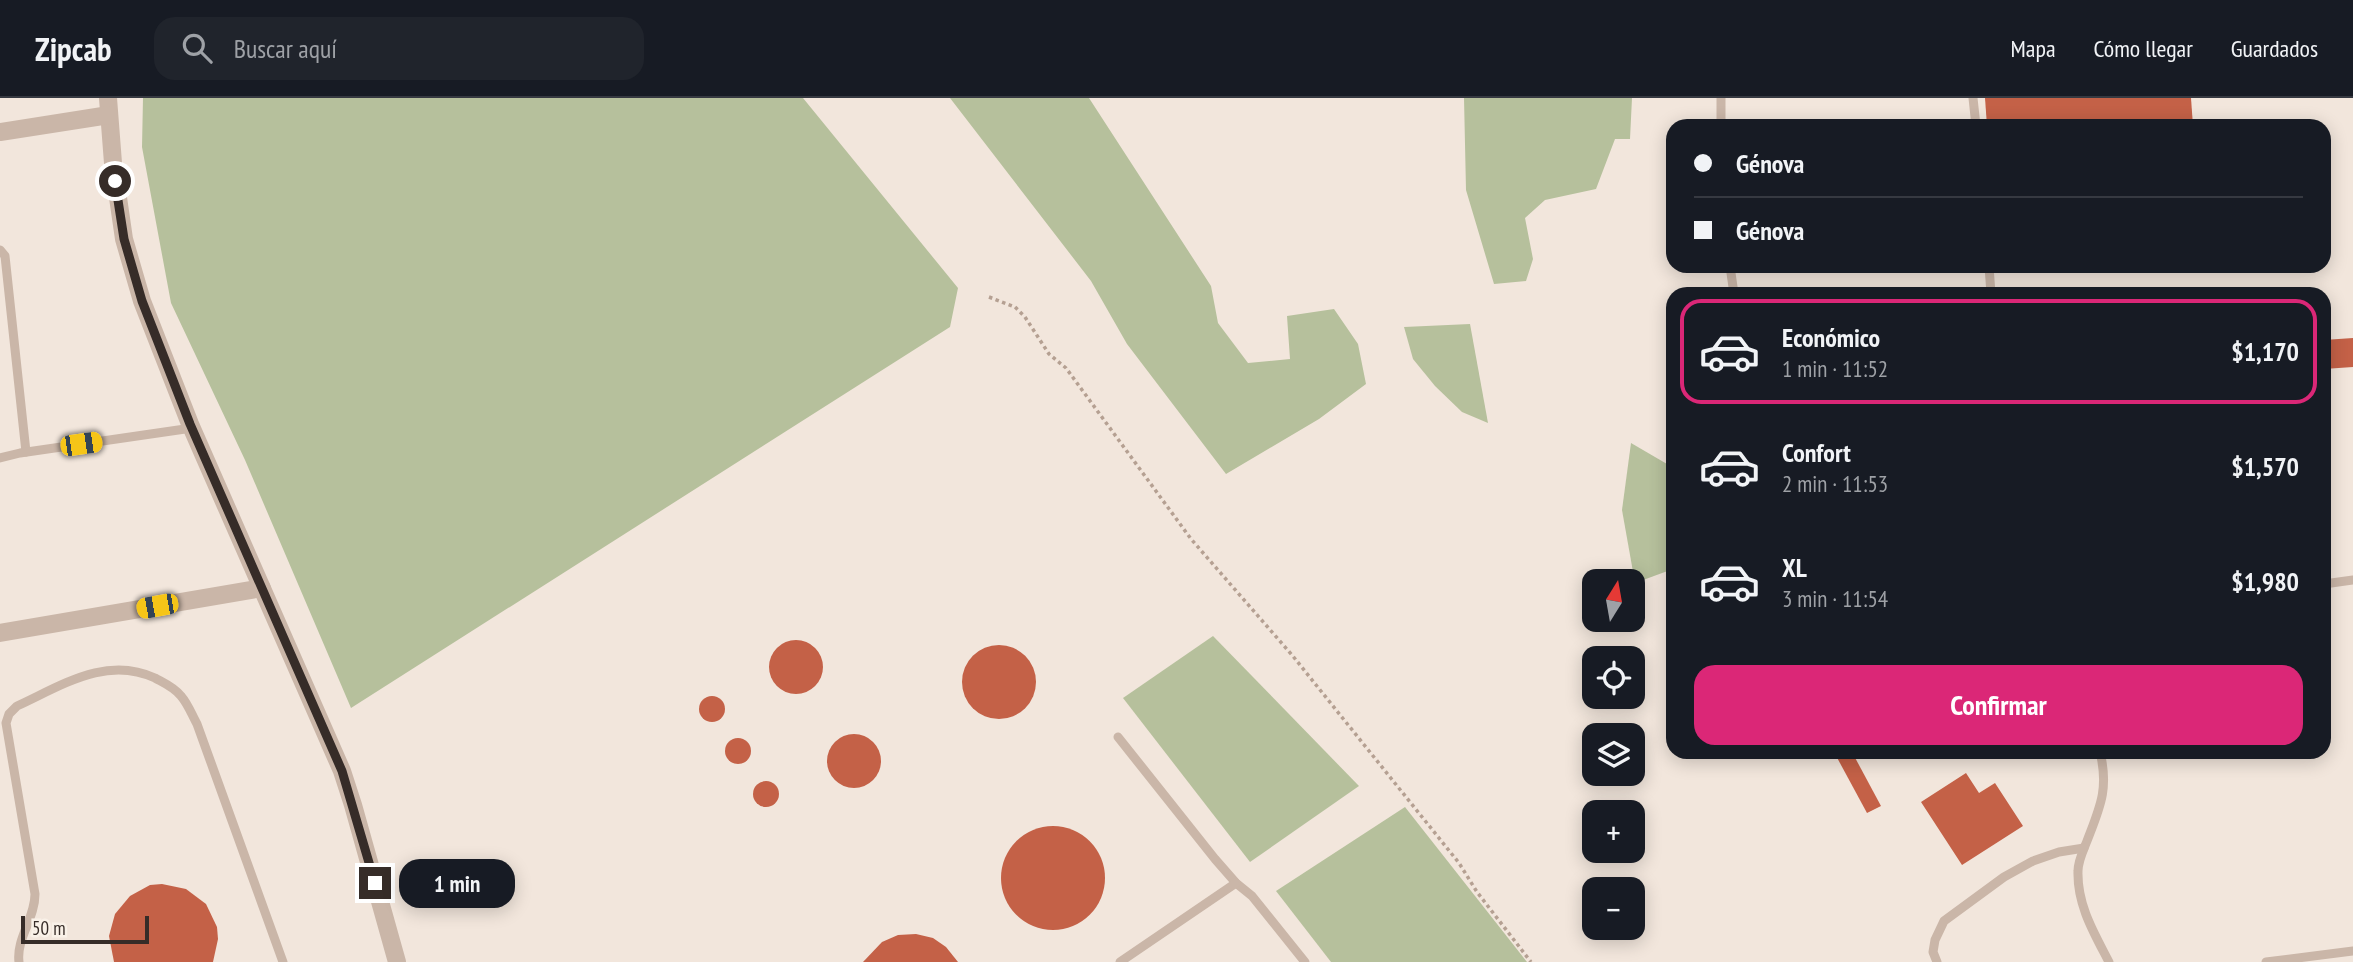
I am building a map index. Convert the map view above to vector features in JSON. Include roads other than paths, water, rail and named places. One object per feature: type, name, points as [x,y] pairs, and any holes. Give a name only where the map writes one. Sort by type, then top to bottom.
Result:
[{"type":"street","points":[[0,132],[108,107],[117,200],[133,273],[192,428],[342,771],[354,805],[397,962]]},
{"type":"street","points":[[0,633],[262,589]]},
{"type":"lane","points":[[1721,98],[1721,119]]},
{"type":"lane","points":[[1973,98],[1975,119]]},
{"type":"lane","points":[[0,250],[5,256],[26,452]]},
{"type":"lane","points":[[0,458],[192,428]]},
{"type":"lane","points":[[2331,583],[2353,580]]},
{"type":"lane","points":[[19,962],[18,953],[23,935],[35,907],[6,723],[9,714],[17,706],[93,672],[108,670],[127,670],[149,675],[169,685],[182,697],[197,724],[283,962]]},
{"type":"lane","points":[[1118,737],[1236,883],[1252,896],[1305,962]]},
{"type":"lane","points":[[2102,759],[2105,773],[2104,793],[2078,870],[2080,894],[2088,923],[2109,962]]},
{"type":"lane","points":[[1937,962],[1933,952],[1935,940],[1944,921],[2004,877],[2033,861],[2059,852],[2084,848]]},
{"type":"lane","points":[[1120,962],[1236,883]]},
{"type":"lane","points":[[2266,962],[2353,951]]}]
